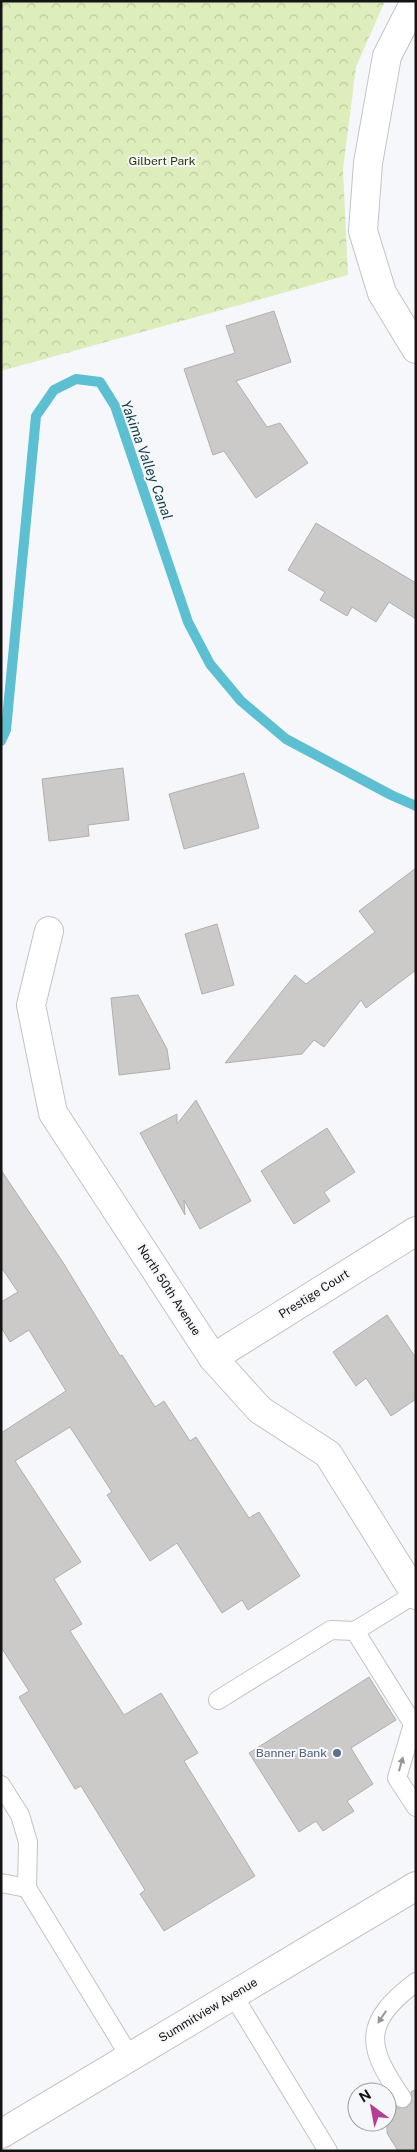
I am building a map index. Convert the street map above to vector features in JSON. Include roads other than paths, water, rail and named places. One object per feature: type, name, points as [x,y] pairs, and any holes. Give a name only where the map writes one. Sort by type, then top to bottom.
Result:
[{"type":"street","points":[[415,1],[387,56],[368,163],[363,231],[382,293],[416,349]]},
{"type":"street","name":"North 50th Avenue","points":[[49,931],[31,1005],[53,1113],[213,1358],[260,1410],[328,1454],[415,1594]]},
{"type":"street","name":"Prestige Court","points":[[213,1358],[416,1231]]},
{"type":"street","name":"Summitview Avenue","points":[[1,2134],[416,1886]]},
{"type":"lane","points":[[218,1700],[331,1630],[355,1631],[415,1594]]},
{"type":"lane","points":[[355,1631],[413,1724],[397,1778],[416,1807]]},
{"type":"lane","points":[[1,1785],[20,1815],[28,1842],[27,1888],[130,2057]]},
{"type":"lane","points":[[1,1884],[27,1888]]},
{"type":"lane","points":[[402,2098],[375,2052],[375,2034],[376,2026],[385,2012],[400,1994],[416,1982]]},
{"type":"lane","points":[[233,1995],[328,2151]]},
{"type":"waterway","name":"Yakima Valley Canal","points":[[1,741],[6,730],[36,416],[54,390],[76,379],[100,382],[115,406],[188,622],[210,664],[241,701],[286,739],[391,795],[416,806]]},
{"type":"place","name":"Banner Bank","points":[[337,1753]]},
{"type":"park label","name":"Gilbert Park","points":[[162,161]]}]
